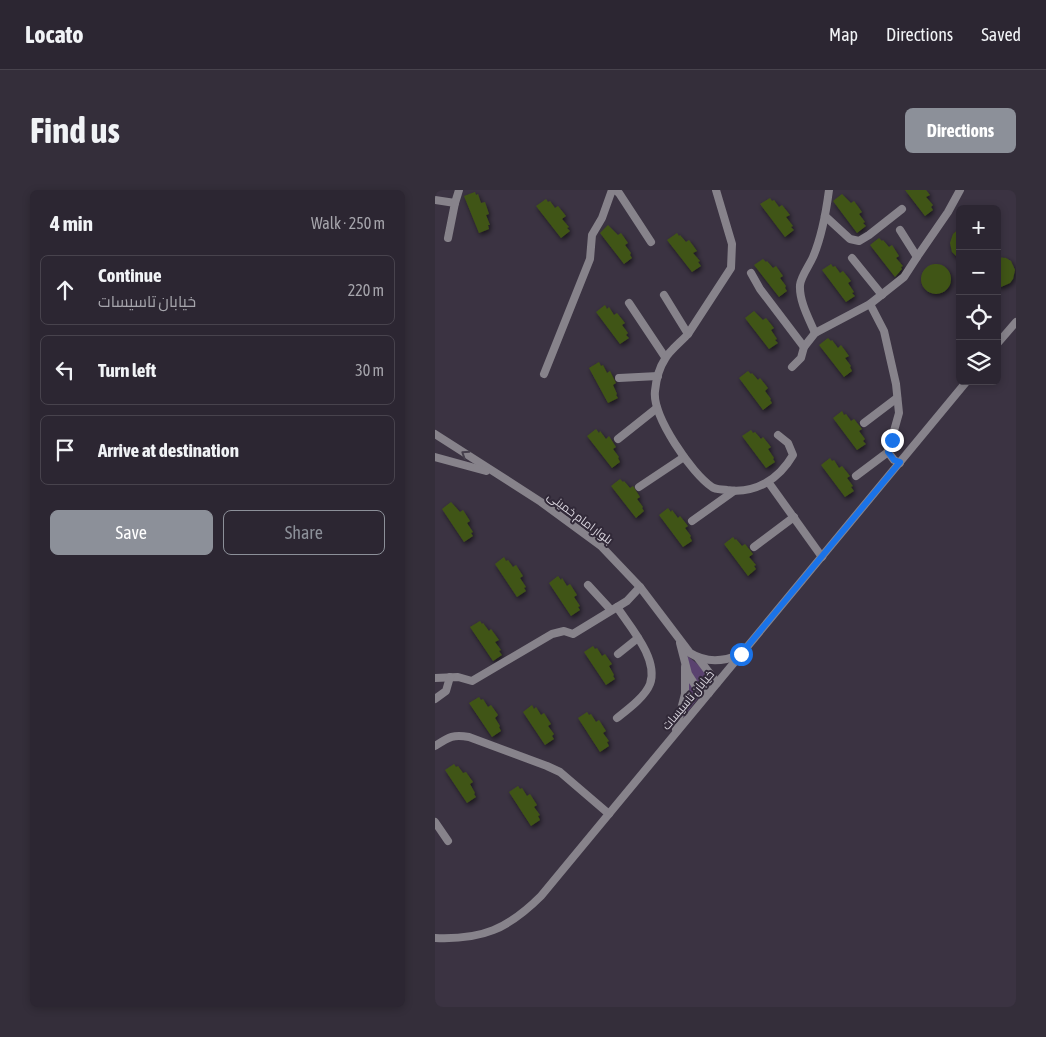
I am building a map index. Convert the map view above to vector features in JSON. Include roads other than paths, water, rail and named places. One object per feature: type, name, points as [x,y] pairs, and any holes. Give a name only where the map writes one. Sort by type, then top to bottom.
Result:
[{"type":"street","points":[[448,238],[459,190]]},
{"type":"street","points":[[544,374],[590,259],[593,235],[613,190],[619,193],[651,242]]},
{"type":"street","points":[[715,190],[732,244],[731,268],[688,334],[665,357],[654,394],[657,408],[660,418],[677,447],[713,488],[734,491],[753,489],[769,483],[786,468],[793,456],[788,443],[779,435]]},
{"type":"street","points":[[815,333],[800,292],[800,283],[813,258],[825,216],[829,190]]},
{"type":"street","points":[[792,367],[801,358],[804,347],[815,333],[870,304],[904,276],[948,212],[960,190]]},
{"type":"street","points":[[435,200],[455,203]]},
{"type":"street","points":[[825,216],[850,239],[859,241],[903,209]]},
{"type":"street","points":[[900,230],[917,257]]},
{"type":"street","points":[[852,258],[882,295]]},
{"type":"street","points":[[751,273],[760,289],[804,347]]},
{"type":"street","points":[[664,295],[688,334]]},
{"type":"street","points":[[629,303],[665,357]]},
{"type":"street","points":[[856,476],[888,452],[899,413],[884,331],[870,304]]},
{"type":"street","points":[[1000,340],[1016,322]]},
{"type":"street","points":[[619,378],[658,376]]},
{"type":"street","name":"خیابان تاسیسات","points":[[435,938],[455,939],[480,935],[504,926],[524,913],[541,896],[964,385]]},
{"type":"street","points":[[864,423],[897,398]]},
{"type":"street","points":[[618,439],[657,408]]},
{"type":"street","name":"بلوار امام خمینی","points":[[435,435],[541,502],[601,546],[641,587],[679,641]]},
{"type":"street","points":[[888,452],[894,460],[900,462]]},
{"type":"street","points":[[639,487],[684,457]]},
{"type":"street","name":"بلوار امام خمینی","points":[[435,458],[494,473]]},
{"type":"street","points":[[769,483],[822,557]]},
{"type":"street","points":[[692,521],[734,491]]},
{"type":"street","points":[[754,547],[793,517]]},
{"type":"street","points":[[588,585],[614,608],[638,638],[651,662],[649,684],[635,703],[617,718]]},
{"type":"street","points":[[435,678],[459,677],[472,681],[552,634],[564,631],[573,634],[627,601],[641,587]]},
{"type":"street","points":[[618,654],[638,638]]},
{"type":"street","points":[[679,641],[690,653],[698,658],[717,683]]},
{"type":"street","points":[[671,739],[677,725],[685,694],[685,667],[679,641]]},
{"type":"street","points":[[698,658],[717,661],[741,654]]},
{"type":"street","points":[[685,667],[697,688],[709,693]]},
{"type":"street","points":[[435,699],[446,691],[450,677]]},
{"type":"street","points":[[435,746],[450,736],[464,736],[547,766],[560,772],[609,814]]},
{"type":"street","points":[[435,822],[448,841]]}]
